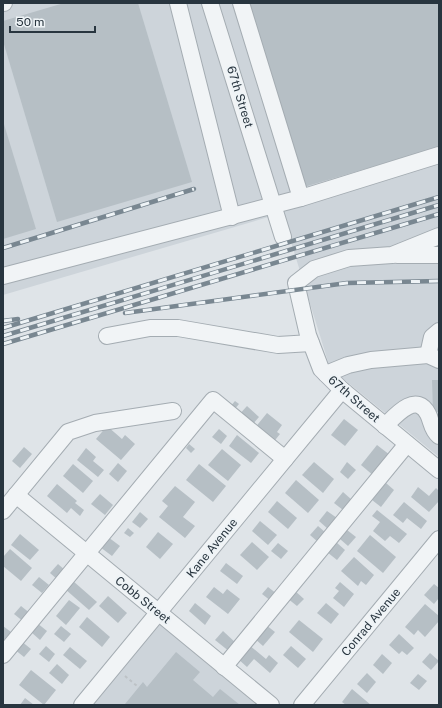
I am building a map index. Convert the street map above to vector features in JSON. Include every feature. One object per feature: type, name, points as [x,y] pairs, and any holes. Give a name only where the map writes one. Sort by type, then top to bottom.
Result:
[{"type":"street","points":[[178,3],[232,217]]},
{"type":"street","name":"67th Street","points":[[210,3],[283,237]]},
{"type":"street","points":[[241,3],[301,198]]},
{"type":"street","points":[[3,276],[274,206],[439,156]]},
{"type":"street","points":[[392,255],[439,236]]},
{"type":"street","points":[[392,255],[439,255]]},
{"type":"street","name":"67th Street","points":[[392,255],[349,258],[314,269],[296,282],[311,343],[321,369],[342,390],[439,470]]},
{"type":"street","points":[[107,336],[150,328],[178,328],[278,345],[311,343]]},
{"type":"street","points":[[326,374],[348,365],[371,360],[433,357],[432,337],[439,331]]},
{"type":"street","name":"Kane Avenue","points":[[82,705],[342,390]]},
{"type":"street","points":[[3,655],[213,400],[285,459]]},
{"type":"street","points":[[385,426],[398,413],[411,404],[416,404],[425,409],[432,427],[439,436]]},
{"type":"street","points":[[3,511],[68,432],[95,423],[174,411]]},
{"type":"street","points":[[224,666],[407,444]]},
{"type":"street","name":"Cobb Street","points":[[16,495],[271,705]]},
{"type":"street","name":"Conrad Avenue","points":[[302,705],[439,539]]},
{"type":"path","points":[[125,676],[137,686]]},
{"type":"shaded area","points":[[3,3],[439,3],[439,457],[330,368],[282,213],[3,295]]},
{"type":"shaded area","points":[[159,618],[264,705],[86,705]]},
{"type":"building","points":[[64,3],[138,3],[192,182],[57,222],[3,41],[3,21]]},
{"type":"building","points":[[249,3],[439,3],[439,147],[304,187]]},
{"type":"building","points":[[3,121],[36,229],[3,239]]},
{"type":"building","points":[[432,380],[439,380],[439,412],[433,412]]},
{"type":"building","points":[[235,401],[239,404],[233,411],[229,408]]},
{"type":"building","points":[[247,406],[259,417],[251,426],[238,416]]},
{"type":"building","points":[[267,413],[282,425],[277,432],[280,434],[272,444],[254,429]]},
{"type":"building","points":[[344,419],[358,430],[345,446],[331,435]]},
{"type":"building","points":[[107,426],[122,439],[125,435],[135,444],[121,460],[96,439]]},
{"type":"building","points":[[219,429],[227,436],[221,444],[212,437]]},
{"type":"building","points":[[237,435],[259,453],[251,463],[229,446]]},
{"type":"building","points":[[189,444],[195,449],[191,453],[186,448]]},
{"type":"building","points":[[377,445],[390,455],[374,476],[361,465]]},
{"type":"building","points":[[24,447],[32,454],[20,468],[12,461]]},
{"type":"building","points":[[86,448],[96,457],[93,461],[104,470],[98,477],[77,460]]},
{"type":"building","points":[[222,449],[241,465],[228,481],[208,465]]},
{"type":"building","points":[[314,462],[334,479],[323,493],[302,475]]},
{"type":"building","points":[[347,462],[356,470],[348,479],[340,472]]},
{"type":"building","points":[[118,463],[127,471],[118,482],[109,474]]},
{"type":"building","points":[[73,464],[93,481],[83,493],[63,476]]},
{"type":"building","points":[[199,464],[226,486],[213,502],[186,480]]},
{"type":"building","points":[[296,480],[319,500],[308,513],[285,493]]},
{"type":"building","points":[[386,483],[394,490],[381,507],[372,500]]},
{"type":"building","points":[[57,484],[77,501],[75,503],[84,510],[80,516],[71,508],[67,513],[47,496]]},
{"type":"building","points":[[175,486],[195,502],[183,517],[195,526],[185,538],[159,517],[168,506],[162,501]]},
{"type":"building","points":[[418,487],[429,496],[436,488],[439,491],[439,501],[429,512],[411,497]]},
{"type":"building","points":[[343,492],[352,500],[343,510],[334,503]]},
{"type":"building","points":[[100,494],[113,505],[105,515],[91,504]]},
{"type":"building","points":[[277,501],[297,518],[288,529],[268,512]]},
{"type":"building","points":[[404,502],[427,521],[421,529],[407,518],[403,523],[393,515]]},
{"type":"building","points":[[377,510],[407,534],[399,543],[390,536],[385,541],[373,531],[380,522],[372,516]]},
{"type":"building","points":[[327,511],[337,518],[328,529],[319,521]]},
{"type":"building","points":[[140,512],[148,519],[140,528],[132,522]]},
{"type":"building","points":[[260,521],[277,535],[268,545],[252,531]]},
{"type":"building","points":[[318,526],[326,533],[318,542],[310,535]]},
{"type":"building","points":[[128,528],[134,533],[130,537],[124,533]]},
{"type":"building","points":[[347,530],[356,537],[348,546],[340,539]]},
{"type":"building","points":[[158,532],[173,544],[160,559],[146,547]]},
{"type":"building","points":[[20,534],[39,550],[30,560],[11,545]]},
{"type":"building","points":[[370,535],[396,557],[383,573],[357,551]]},
{"type":"building","points":[[108,537],[120,546],[112,556],[100,547]]},
{"type":"building","points":[[252,542],[269,557],[257,570],[240,555]]},
{"type":"building","points":[[336,542],[345,550],[337,560],[327,552]]},
{"type":"building","points":[[278,543],[288,551],[281,559],[271,551]]},
{"type":"building","points":[[10,549],[32,568],[21,581],[3,566],[3,557]]},
{"type":"building","points":[[354,557],[374,575],[366,585],[361,581],[358,586],[341,571]]},
{"type":"building","points":[[226,563],[243,576],[237,584],[220,571]]},
{"type":"building","points":[[58,564],[66,571],[58,580],[50,573]]},
{"type":"building","points":[[39,577],[49,585],[42,593],[32,585]]},
{"type":"building","points":[[73,581],[97,602],[89,610],[65,589]]},
{"type":"building","points":[[340,582],[354,594],[344,607],[333,598],[339,591],[335,588]]},
{"type":"building","points":[[434,584],[439,588],[439,598],[434,604],[424,595]]},
{"type":"building","points":[[214,587],[223,594],[227,589],[240,599],[228,614],[206,597]]},
{"type":"building","points":[[268,587],[277,594],[271,601],[262,594]]},
{"type":"building","points":[[294,590],[304,599],[297,606],[287,598]]},
{"type":"building","points":[[108,596],[127,613],[118,623],[99,606]]},
{"type":"building","points":[[69,600],[80,608],[66,625],[56,616]]},
{"type":"building","points":[[195,603],[211,616],[205,625],[189,611]]},
{"type":"building","points":[[326,603],[339,614],[331,624],[317,613]]},
{"type":"building","points":[[425,604],[439,616],[439,621],[425,637],[418,630],[414,635],[405,627]]},
{"type":"building","points":[[21,606],[31,614],[24,622],[14,614]]},
{"type":"building","points":[[87,617],[110,637],[102,647],[79,627]]},
{"type":"building","points":[[299,620],[323,639],[313,652],[289,632]]},
{"type":"building","points":[[37,623],[47,631],[40,640],[31,632]]},
{"type":"building","points":[[266,625],[275,632],[263,646],[254,638]]},
{"type":"building","points":[[3,626],[11,632],[4,640],[3,640]]},
{"type":"building","points":[[61,626],[71,634],[64,642],[54,634]]},
{"type":"building","points":[[223,631],[237,644],[230,652],[215,640]]},
{"type":"building","points":[[399,634],[414,648],[407,655],[402,651],[399,654],[389,645]]},
{"type":"building","points":[[21,641],[31,649],[24,657],[14,649]]},
{"type":"building","points":[[249,645],[266,659],[269,655],[278,663],[270,673],[254,659],[247,667],[237,658]]},
{"type":"building","points":[[46,646],[55,654],[49,662],[39,654]]},
{"type":"building","points":[[291,646],[306,659],[298,668],[283,655]]},
{"type":"building","points":[[70,647],[87,661],[80,669],[63,655]]},
{"type":"building","points":[[176,652],[200,672],[193,680],[213,697],[220,689],[240,705],[125,704],[143,682],[147,687]]},
{"type":"building","points":[[430,653],[439,661],[431,670],[422,662]]},
{"type":"building","points":[[382,654],[392,663],[383,674],[373,665]]},
{"type":"building","points":[[57,664],[69,675],[62,684],[49,673]]},
{"type":"building","points":[[31,670],[56,690],[44,705],[19,685]]},
{"type":"building","points":[[367,673],[376,682],[367,693],[357,684]]},
{"type":"building","points":[[418,674],[427,681],[419,690],[410,683]]},
{"type":"building","points":[[352,689],[371,705],[346,705],[342,702]]},
{"type":"building","points":[[25,698],[34,705],[20,705]]},
{"type":"railway","points":[[3,248],[194,189]]},
{"type":"railway","points":[[3,328],[439,197]]},
{"type":"railway","points":[[3,336],[439,205]]},
{"type":"railway","points":[[3,344],[439,214]]},
{"type":"railway","points":[[125,313],[347,283],[439,281]]},
{"type":"railway","points":[[3,321],[18,319]]}]
